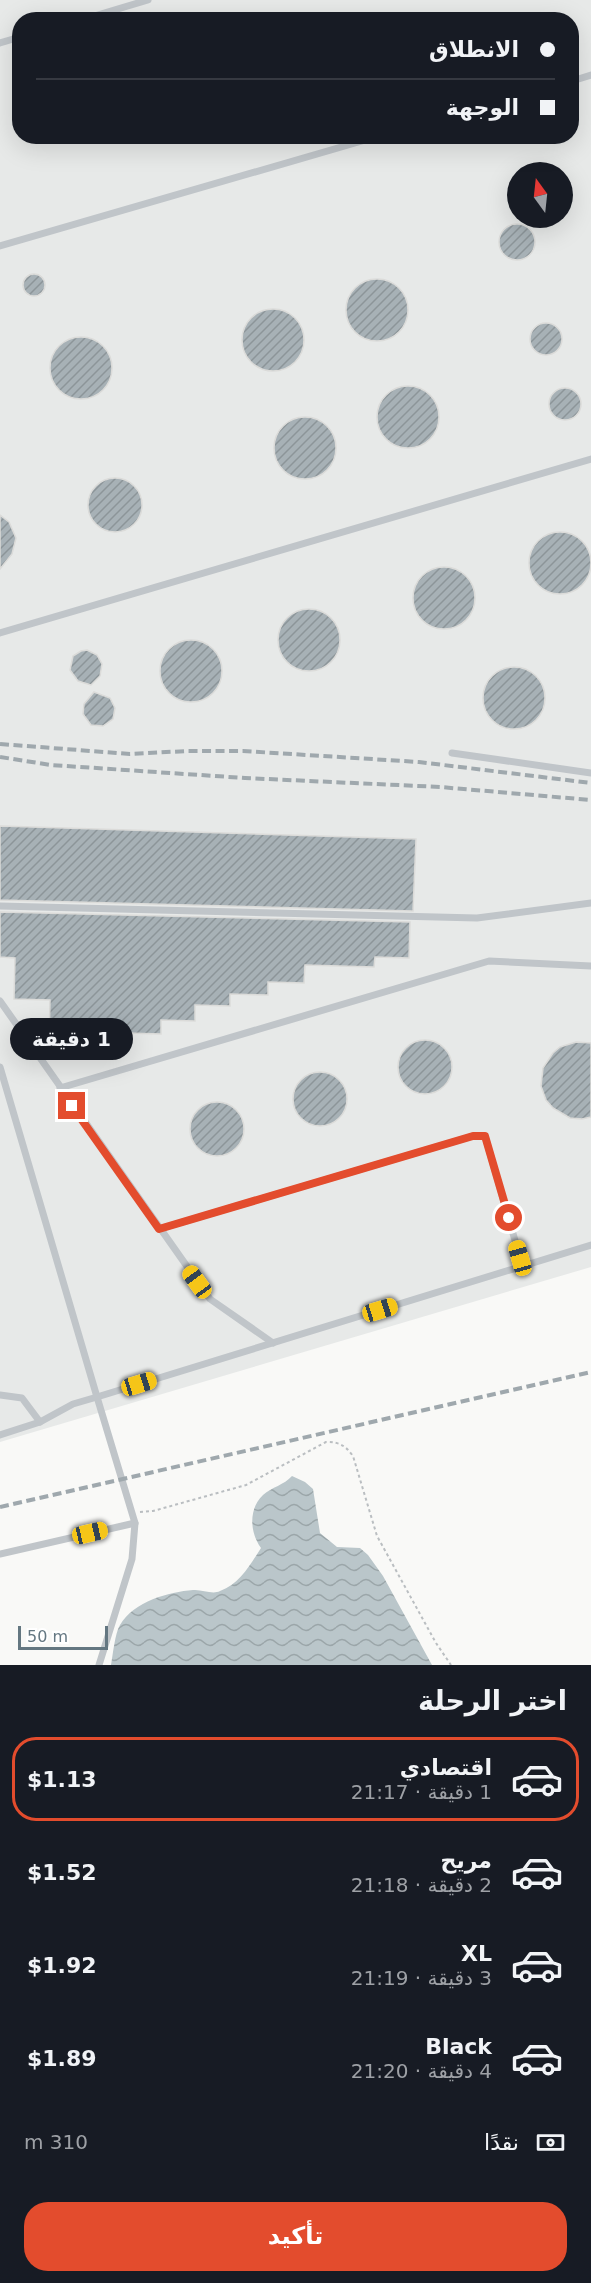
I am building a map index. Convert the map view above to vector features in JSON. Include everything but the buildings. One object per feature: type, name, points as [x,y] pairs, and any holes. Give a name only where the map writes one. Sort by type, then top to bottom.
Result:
[{"type":"lane","points":[[108,12],[148,0]]},
{"type":"lane","points":[[0,246],[351,144]]},
{"type":"lane","points":[[0,633],[591,459]]},
{"type":"lane","points":[[452,753],[591,773]]},
{"type":"lane","points":[[0,906],[477,918],[591,903]]},
{"type":"lane","points":[[60,1088],[489,961],[591,966]]},
{"type":"lane","points":[[0,1001],[210,1299],[273,1343]]},
{"type":"lane","points":[[0,1067],[135,1523],[132,1559],[99,1665]]},
{"type":"lane","points":[[159,1229],[473,1136],[485,1136],[520,1258],[528,1263]]},
{"type":"lane","points":[[0,1435],[40,1422],[73,1404],[591,1245]]},
{"type":"lane","points":[[0,1395],[22,1398],[40,1422]]},
{"type":"lane","points":[[0,1554],[135,1523]]},
{"type":"path","points":[[133,1513],[153,1511],[246,1485],[326,1442],[338,1442],[353,1456],[377,1536],[451,1665]]},
{"type":"shaded area","points":[[0,0],[591,0],[591,1267],[0,1442]]},
{"type":"water","points":[[292,1476],[313,1489],[320,1533],[337,1547],[360,1548],[368,1555],[383,1576],[432,1665],[111,1665],[118,1629],[134,1610],[153,1599],[173,1593],[196,1590],[217,1592],[239,1579],[261,1548],[257,1542],[252,1521],[258,1501],[263,1495]]},
{"type":"railway","points":[[0,744],[130,754],[243,751],[419,762],[591,783]]},
{"type":"railway","points":[[0,757],[51,765],[245,778],[440,787],[591,800]]},
{"type":"railway","points":[[0,1507],[591,1372]]},
{"type":"route","points":[[72,1106],[159,1229],[473,1136],[485,1136],[509,1218]]}]
